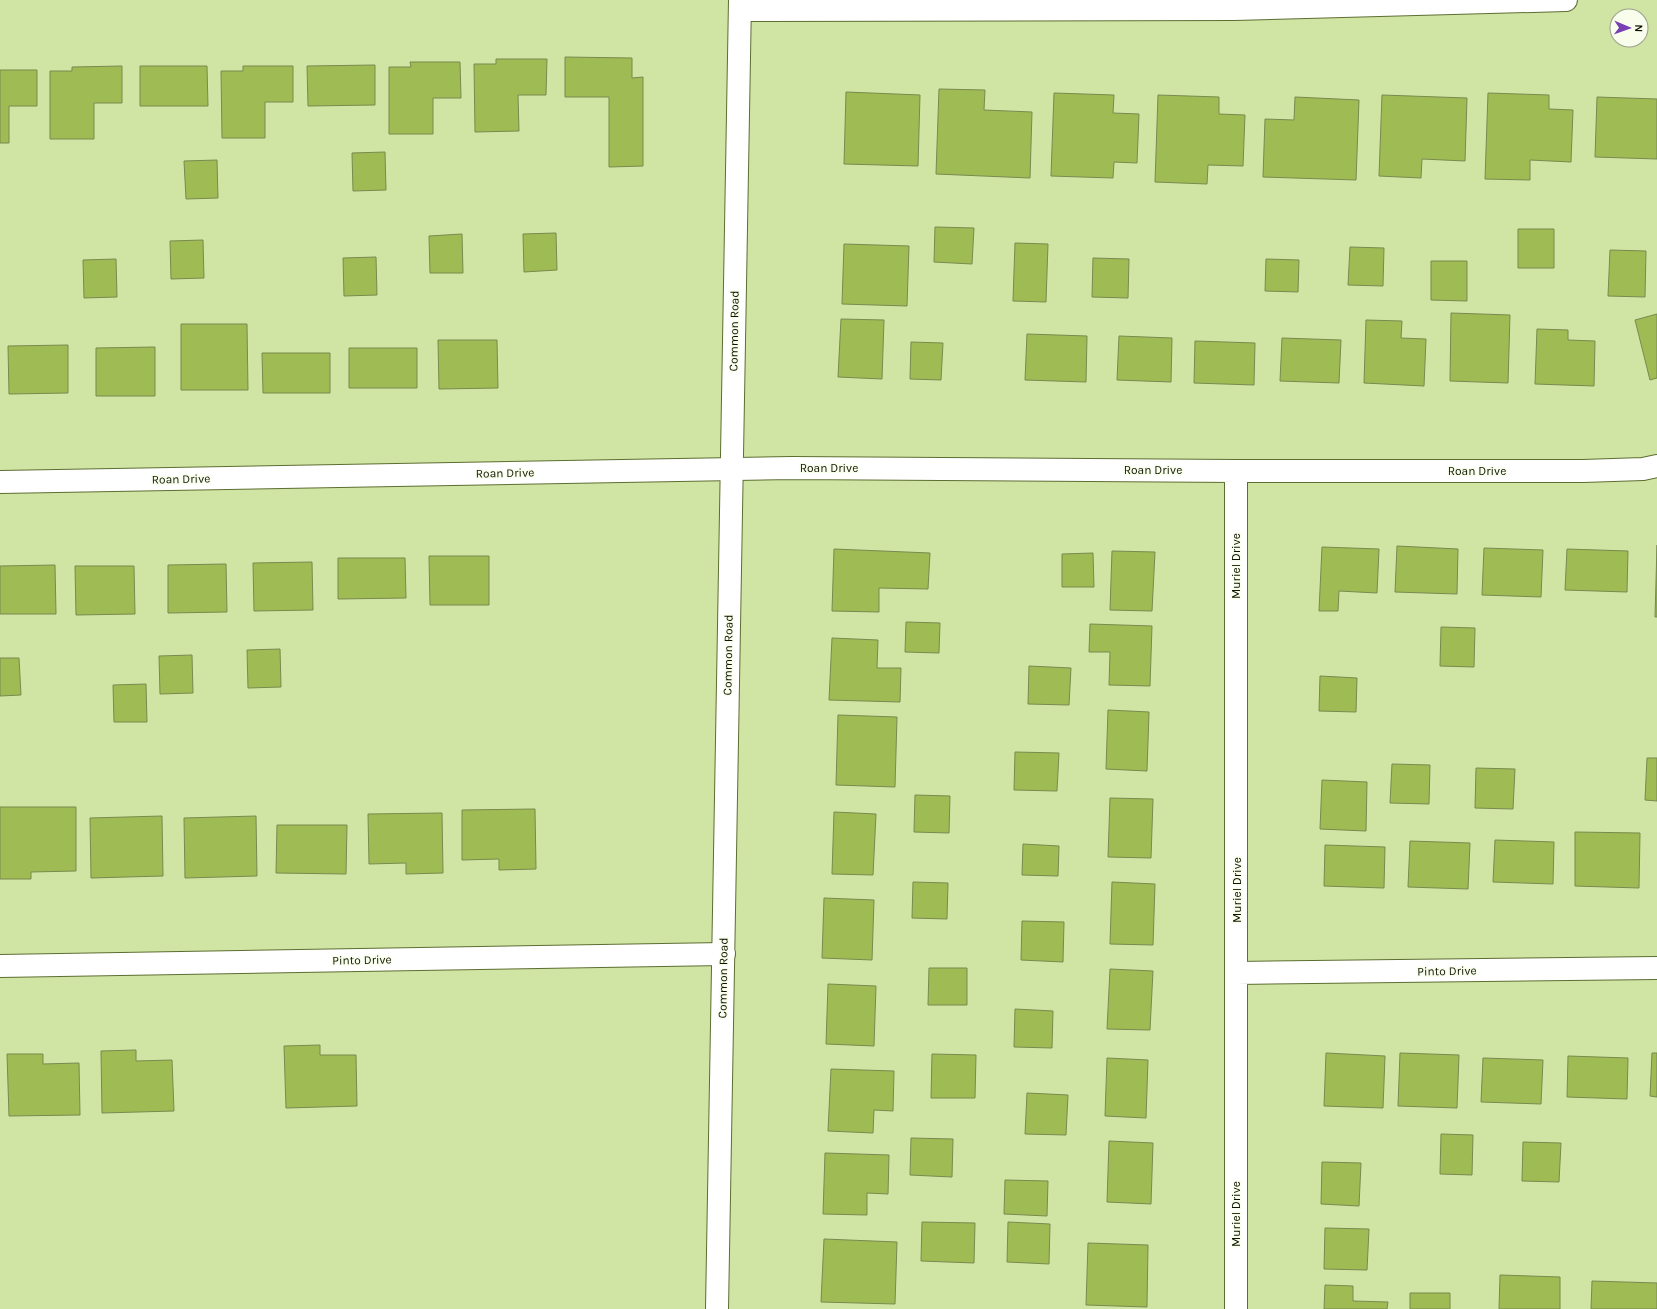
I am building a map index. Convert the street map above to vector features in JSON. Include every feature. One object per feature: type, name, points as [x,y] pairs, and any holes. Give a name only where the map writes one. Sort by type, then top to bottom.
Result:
[{"type":"street","points":[[740,5],[1234,9],[1566,0]]},
{"type":"street","name":"Common Road","points":[[717,1309],[740,5]]},
{"type":"street","name":"Roan Drive","points":[[0,482],[800,468],[1236,471],[1583,470],[1643,469],[1657,466]]},
{"type":"street","name":"Muriel Drive","points":[[1236,471],[1236,1309]]},
{"type":"street","name":"Pinto Drive","points":[[0,966],[724,954]]},
{"type":"street","name":"Pinto Drive","points":[[1237,973],[1657,968]]},
{"type":"building","points":[[565,57],[632,58],[632,78],[643,77],[643,166],[609,167],[609,97],[565,97]]},
{"type":"building","points":[[496,59],[547,59],[546,95],[518,95],[519,131],[475,132],[474,64],[496,64]]},
{"type":"building","points":[[410,62],[460,62],[461,98],[433,98],[433,134],[389,134],[389,67],[411,67]]},
{"type":"building","points":[[375,65],[375,105],[308,106],[307,66]]},
{"type":"building","points":[[122,66],[122,103],[94,103],[94,139],[50,139],[50,71],[72,71],[72,67]]},
{"type":"building","points":[[140,66],[207,66],[208,106],[140,106]]},
{"type":"building","points":[[243,66],[293,66],[293,102],[265,102],[265,138],[222,138],[221,71],[243,71]]},
{"type":"building","points":[[0,70],[37,70],[37,106],[9,106],[9,143],[0,143]]},
{"type":"building","points":[[939,89],[985,90],[984,110],[1032,112],[1030,178],[936,174]]},
{"type":"building","points":[[846,92],[920,95],[918,166],[844,164]]},
{"type":"building","points":[[1054,93],[1114,95],[1113,113],[1139,114],[1137,163],[1114,162],[1113,178],[1051,176]]},
{"type":"building","points":[[1488,93],[1549,95],[1549,109],[1573,110],[1571,162],[1530,160],[1530,180],[1485,179]]},
{"type":"building","points":[[1158,95],[1219,97],[1219,114],[1245,115],[1243,166],[1208,165],[1207,184],[1155,182]]},
{"type":"building","points":[[1382,95],[1467,98],[1465,161],[1422,159],[1421,178],[1379,176]]},
{"type":"building","points":[[1295,97],[1359,100],[1356,180],[1263,177],[1265,119],[1294,120]]},
{"type":"building","points":[[1597,97],[1657,99],[1657,159],[1595,157]]},
{"type":"building","points":[[385,152],[386,190],[353,191],[352,153]]},
{"type":"building","points":[[217,160],[218,198],[186,199],[184,161]]},
{"type":"building","points":[[935,227],[974,228],[972,264],[934,262]]},
{"type":"building","points":[[1518,229],[1554,229],[1554,268],[1518,268]]},
{"type":"building","points":[[556,233],[557,270],[524,272],[523,234]]},
{"type":"building","points":[[462,234],[463,273],[430,273],[429,236]]},
{"type":"building","points":[[203,240],[204,278],[171,279],[170,241]]},
{"type":"building","points":[[1015,243],[1048,244],[1046,302],[1013,301]]},
{"type":"building","points":[[844,244],[909,246],[907,306],[842,304]]},
{"type":"building","points":[[1350,247],[1384,248],[1383,286],[1348,285]]},
{"type":"building","points":[[1610,250],[1646,251],[1645,297],[1608,296]]},
{"type":"building","points":[[376,257],[377,295],[344,296],[343,258]]},
{"type":"building","points":[[1093,258],[1129,259],[1128,298],[1092,297]]},
{"type":"building","points":[[116,259],[117,297],[84,298],[83,260]]},
{"type":"building","points":[[1266,259],[1299,260],[1298,292],[1265,291]]},
{"type":"building","points":[[1431,261],[1467,261],[1467,301],[1431,300]]},
{"type":"building","points":[[1451,313],[1510,315],[1508,383],[1450,381]]},
{"type":"building","points":[[1657,314],[1657,378],[1650,380],[1635,320]]},
{"type":"building","points":[[841,319],[884,320],[882,379],[838,377]]},
{"type":"building","points":[[1366,320],[1402,321],[1401,338],[1426,339],[1424,386],[1364,383]]},
{"type":"building","points":[[181,324],[247,324],[248,390],[181,390]]},
{"type":"building","points":[[1537,329],[1568,330],[1568,340],[1595,341],[1594,386],[1535,384]]},
{"type":"building","points":[[1027,334],[1087,336],[1086,382],[1025,380]]},
{"type":"building","points":[[1119,336],[1172,338],[1171,382],[1117,380]]},
{"type":"building","points":[[1282,338],[1341,340],[1339,383],[1280,381]]},
{"type":"building","points":[[438,340],[497,340],[498,388],[439,389]]},
{"type":"building","points":[[1195,341],[1255,343],[1254,385],[1194,383]]},
{"type":"building","points":[[911,342],[943,343],[941,380],[910,379]]},
{"type":"building","points":[[68,345],[68,393],[9,394],[8,346]]},
{"type":"building","points":[[155,347],[155,396],[96,396],[96,348]]},
{"type":"building","points":[[349,348],[417,348],[417,388],[349,388]]},
{"type":"building","points":[[262,353],[330,353],[330,393],[263,393]]},
{"type":"building","points":[[1657,545],[1657,617],[1655,617]]},
{"type":"building","points":[[1397,546],[1458,549],[1457,594],[1395,592]]},
{"type":"building","points":[[1322,547],[1379,549],[1377,593],[1339,591],[1338,611],[1319,611]]},
{"type":"building","points":[[1484,548],[1543,550],[1541,597],[1482,595]]},
{"type":"building","points":[[834,549],[930,553],[928,589],[879,588],[879,612],[832,611]]},
{"type":"building","points":[[1567,549],[1628,551],[1627,592],[1565,590]]},
{"type":"building","points":[[1112,551],[1155,552],[1152,611],[1110,610]]},
{"type":"building","points":[[1093,553],[1094,587],[1062,587],[1062,554]]},
{"type":"building","points":[[429,556],[489,556],[489,605],[430,605]]},
{"type":"building","points":[[338,558],[405,558],[406,598],[338,599]]},
{"type":"building","points":[[312,562],[313,610],[254,611],[253,563]]},
{"type":"building","points":[[226,564],[227,612],[168,613],[168,565]]},
{"type":"building","points":[[55,565],[56,614],[0,614],[0,566]]},
{"type":"building","points":[[75,566],[134,566],[135,614],[76,615]]},
{"type":"building","points":[[906,622],[940,623],[939,653],[905,652]]},
{"type":"building","points":[[1090,624],[1152,626],[1150,686],[1109,685],[1110,652],[1089,652]]},
{"type":"building","points":[[1441,627],[1475,628],[1474,667],[1440,666]]},
{"type":"building","points":[[832,638],[878,640],[877,668],[901,668],[900,702],[829,700]]},
{"type":"building","points":[[280,649],[281,687],[248,688],[247,650]]},
{"type":"building","points":[[192,655],[193,693],[160,694],[159,656]]},
{"type":"building","points":[[0,658],[19,658],[21,695],[0,696]]},
{"type":"building","points":[[1029,666],[1071,668],[1069,705],[1028,704]]},
{"type":"building","points":[[1320,676],[1357,678],[1356,712],[1319,711]]},
{"type":"building","points":[[146,684],[147,722],[114,722],[113,685]]},
{"type":"building","points":[[1108,710],[1149,712],[1147,771],[1106,769]]},
{"type":"building","points":[[838,715],[897,717],[895,787],[836,785]]},
{"type":"building","points":[[1015,752],[1059,753],[1057,791],[1014,790]]},
{"type":"building","points":[[1647,758],[1657,758],[1657,801],[1645,800]]},
{"type":"building","points":[[1392,764],[1430,765],[1429,804],[1390,803]]},
{"type":"building","points":[[1476,768],[1515,769],[1513,809],[1475,808]]},
{"type":"building","points":[[1322,780],[1367,782],[1366,831],[1320,829]]},
{"type":"building","points":[[915,795],[950,796],[949,833],[914,832]]},
{"type":"building","points":[[1110,798],[1153,799],[1151,858],[1108,857]]},
{"type":"building","points":[[0,807],[76,807],[76,871],[31,872],[31,879],[0,879]]},
{"type":"building","points":[[535,809],[536,869],[499,870],[499,859],[462,860],[462,810]]},
{"type":"building","points":[[834,812],[876,814],[873,875],[832,874]]},
{"type":"building","points":[[442,813],[443,873],[406,874],[406,863],[369,864],[368,814]]},
{"type":"building","points":[[162,816],[163,876],[91,878],[90,818]]},
{"type":"building","points":[[256,816],[257,876],[185,878],[184,818]]},
{"type":"building","points":[[277,825],[347,825],[346,874],[276,873]]},
{"type":"building","points":[[1575,832],[1640,833],[1639,888],[1575,886]]},
{"type":"building","points":[[1495,840],[1554,842],[1553,884],[1493,882]]},
{"type":"building","points":[[1410,841],[1470,843],[1468,889],[1408,887]]},
{"type":"building","points":[[1023,844],[1059,846],[1058,876],[1022,875]]},
{"type":"building","points":[[1325,845],[1385,847],[1384,888],[1324,886]]},
{"type":"building","points":[[913,882],[948,883],[947,919],[912,918]]},
{"type":"building","points":[[1112,882],[1155,884],[1153,945],[1110,944]]},
{"type":"building","points":[[824,898],[874,900],[872,960],[822,958]]},
{"type":"building","points":[[1022,921],[1064,922],[1063,962],[1021,960]]},
{"type":"building","points":[[929,968],[967,968],[967,1005],[928,1005]]},
{"type":"building","points":[[1110,969],[1153,971],[1150,1030],[1107,1029]]},
{"type":"building","points":[[828,984],[876,986],[874,1046],[826,1044]]},
{"type":"building","points":[[1015,1009],[1053,1011],[1052,1048],[1014,1047]]},
{"type":"building","points":[[320,1045],[320,1055],[356,1055],[357,1106],[286,1108],[284,1046]]},
{"type":"building","points":[[136,1050],[136,1061],[172,1060],[174,1111],[102,1113],[101,1051]]},
{"type":"building","points":[[1326,1053],[1385,1056],[1383,1108],[1324,1106]]},
{"type":"building","points":[[1400,1053],[1459,1055],[1457,1108],[1398,1106]]},
{"type":"building","points":[[1652,1053],[1657,1053],[1657,1097],[1650,1096]]},
{"type":"building","points":[[7,1054],[43,1054],[43,1064],[79,1063],[80,1115],[9,1116]]},
{"type":"building","points":[[932,1054],[976,1055],[975,1098],[931,1098]]},
{"type":"building","points":[[1568,1056],[1628,1058],[1627,1099],[1567,1097]]},
{"type":"building","points":[[1107,1058],[1148,1060],[1146,1118],[1105,1116]]},
{"type":"building","points":[[1483,1058],[1543,1060],[1541,1104],[1481,1102]]},
{"type":"building","points":[[831,1069],[894,1071],[893,1111],[874,1110],[873,1133],[828,1131]]},
{"type":"building","points":[[1027,1093],[1068,1095],[1066,1135],[1025,1134]]},
{"type":"building","points":[[1441,1134],[1473,1135],[1472,1175],[1440,1174]]},
{"type":"building","points":[[911,1138],[953,1139],[952,1177],[910,1175]]},
{"type":"building","points":[[1109,1141],[1153,1143],[1151,1204],[1107,1202]]},
{"type":"building","points":[[1523,1142],[1561,1143],[1559,1182],[1522,1181]]},
{"type":"building","points":[[825,1153],[889,1155],[888,1194],[867,1193],[867,1215],[823,1214]]},
{"type":"building","points":[[1322,1162],[1361,1163],[1359,1206],[1321,1204]]},
{"type":"building","points":[[1005,1180],[1048,1181],[1047,1216],[1004,1214]]},
{"type":"building","points":[[922,1222],[975,1223],[974,1263],[921,1261]]},
{"type":"building","points":[[1008,1222],[1050,1224],[1049,1264],[1007,1262]]},
{"type":"building","points":[[1325,1228],[1369,1229],[1367,1270],[1324,1269]]},
{"type":"building","points":[[824,1239],[897,1242],[895,1304],[821,1302]]},
{"type":"building","points":[[1088,1243],[1148,1245],[1147,1307],[1086,1305]]},
{"type":"building","points":[[1500,1275],[1560,1277],[1560,1309],[1499,1309]]},
{"type":"building","points":[[1592,1281],[1657,1283],[1657,1309],[1591,1309]]},
{"type":"building","points":[[1325,1285],[1353,1286],[1353,1301],[1388,1302],[1387,1309],[1324,1309]]},
{"type":"building","points":[[1410,1293],[1450,1293],[1450,1309],[1410,1309]]}]
